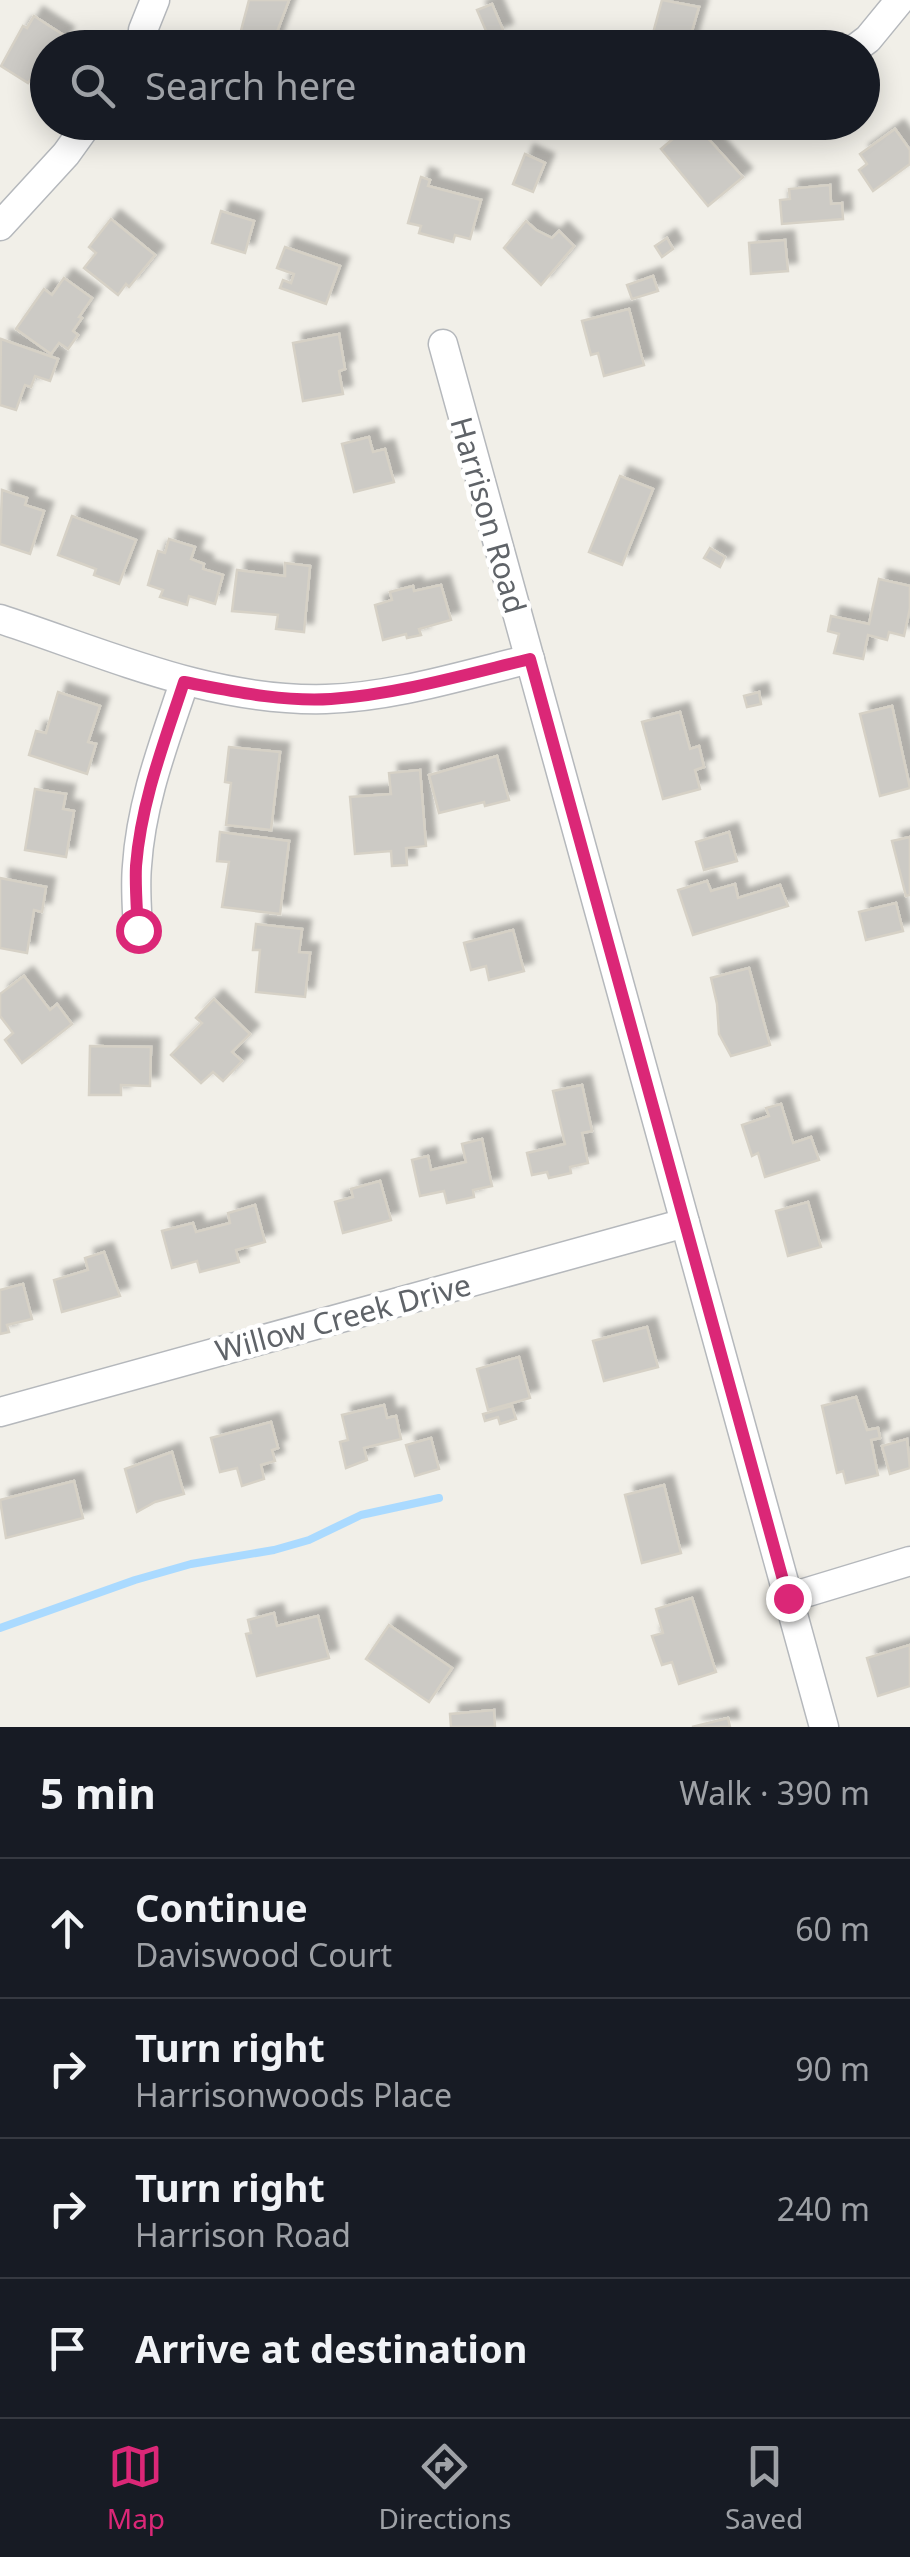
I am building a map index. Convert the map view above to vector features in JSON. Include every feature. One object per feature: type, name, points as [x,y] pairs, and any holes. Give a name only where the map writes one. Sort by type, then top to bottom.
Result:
[{"type":"street","points":[[143,30],[155,0]]},
{"type":"street","points":[[875,30],[900,0]]},
{"type":"street","points":[[0,226],[76,140]]},
{"type":"street","name":"Harrison Road","points":[[443,344],[824,1727]]},
{"type":"street","points":[[0,619],[184,682],[269,697],[328,699],[409,688],[530,659]]},
{"type":"street","points":[[138,930],[136,870],[140,830],[151,781],[184,682]]},
{"type":"street","name":"Willow Creek Drive","points":[[0,1412],[686,1223]]},
{"type":"street","points":[[788,1598],[910,1562]]},
{"type":"building","points":[[249,0],[289,0],[278,30],[241,30]]},
{"type":"building","points":[[662,0],[699,7],[692,30],[654,30]]},
{"type":"building","points":[[492,4],[503,30],[486,30],[477,10]]},
{"type":"building","points":[[34,16],[56,30],[30,30],[28,83],[1,66],[23,26],[27,28]]},
{"type":"building","points":[[895,129],[910,150],[910,164],[873,191],[859,170],[867,164],[860,154]]},
{"type":"building","points":[[672,140],[709,140],[743,177],[708,206],[661,149]]},
{"type":"building","points":[[525,154],[545,163],[533,192],[513,184]]},
{"type":"building","points":[[421,177],[430,180],[428,186],[481,200],[470,239],[455,235],[453,242],[419,233],[421,226],[408,223]]},
{"type":"building","points":[[830,185],[831,204],[842,203],[843,219],[782,224],[780,200],[790,199],[789,189]]},
{"type":"building","points":[[221,211],[254,221],[245,253],[212,243]]},
{"type":"building","points":[[111,219],[155,255],[118,295],[84,268],[96,253],[89,247]]},
{"type":"building","points":[[526,221],[552,238],[559,231],[574,246],[541,285],[504,248]]},
{"type":"building","points":[[667,238],[673,249],[662,257],[655,246]]},
{"type":"building","points":[[785,240],[788,271],[751,274],[749,243]]},
{"type":"building","points":[[285,247],[340,266],[326,304],[280,288],[283,280],[291,283],[294,274],[277,268]]},
{"type":"building","points":[[653,276],[658,291],[632,299],[627,285]]},
{"type":"building","points":[[64,278],[92,298],[79,317],[82,318],[73,331],[78,335],[68,349],[59,343],[51,354],[16,329],[44,289],[52,295]]},
{"type":"building","points":[[629,309],[644,365],[604,376],[598,353],[591,355],[582,321]]},
{"type":"building","points":[[339,334],[345,369],[339,371],[343,394],[303,401],[293,343]]},
{"type":"building","points":[[1,339],[58,359],[50,381],[35,376],[31,387],[25,385],[16,410],[0,405]]},
{"type":"building","points":[[369,437],[373,452],[385,449],[394,482],[354,492],[342,444]]},
{"type":"building","points":[[620,476],[653,489],[622,565],[589,552]]},
{"type":"building","points":[[2,490],[27,498],[25,505],[44,511],[30,554],[0,544]]},
{"type":"building","points":[[72,516],[136,540],[119,584],[94,575],[96,569],[58,555]]},
{"type":"building","points":[[169,539],[195,547],[191,559],[204,564],[203,569],[223,575],[215,604],[189,596],[187,605],[160,597],[163,590],[148,585],[158,551],[165,553]]},
{"type":"building","points":[[710,548],[725,557],[720,567],[704,558]]},
{"type":"building","points":[[285,563],[310,566],[304,632],[276,629],[278,615],[232,611],[237,570],[285,576]]},
{"type":"building","points":[[879,579],[910,586],[904,636],[889,632],[887,640],[868,635],[863,659],[834,653],[839,634],[828,631],[831,616],[869,624]]},
{"type":"building","points":[[441,585],[451,620],[419,629],[421,635],[383,640],[375,605],[392,600],[390,592]]},
{"type":"building","points":[[58,692],[100,706],[88,742],[96,744],[87,774],[29,755],[36,731],[46,733]]},
{"type":"building","points":[[759,692],[761,704],[747,707],[744,696]]},
{"type":"building","points":[[892,706],[910,788],[880,796],[860,714]]},
{"type":"building","points":[[680,712],[690,749],[699,746],[704,767],[695,770],[700,789],[663,799],[642,722]]},
{"type":"building","points":[[229,747],[280,752],[271,830],[226,825],[231,783],[225,782]]},
{"type":"building","points":[[497,756],[509,800],[439,813],[429,775]]},
{"type":"building","points":[[420,770],[426,846],[406,848],[407,865],[392,866],[391,851],[355,854],[350,797],[391,794],[389,773]]},
{"type":"building","points":[[35,789],[66,794],[63,809],[74,811],[66,857],[25,850]]},
{"type":"building","points":[[220,832],[289,841],[280,914],[222,907],[229,862],[217,861]]},
{"type":"building","points":[[729,832],[737,861],[704,870],[696,842]]},
{"type":"building","points":[[910,837],[910,895],[906,896],[892,841]]},
{"type":"building","points":[[0,878],[46,887],[42,912],[34,910],[27,953],[0,948]]},
{"type":"building","points":[[707,881],[711,891],[735,884],[738,898],[780,885],[788,906],[693,935],[678,890]]},
{"type":"building","points":[[896,903],[903,931],[866,940],[859,912]]},
{"type":"building","points":[[256,924],[302,929],[299,952],[310,953],[305,997],[256,992],[260,950],[253,950]]},
{"type":"building","points":[[513,930],[524,971],[489,980],[486,966],[471,970],[464,943]]},
{"type":"building","points":[[749,968],[770,1045],[731,1056],[719,1034],[711,978]]},
{"type":"building","points":[[24,976],[50,1010],[57,1004],[72,1024],[22,1063],[5,1040],[13,1033],[0,1016],[0,994]]},
{"type":"building","points":[[214,999],[250,1034],[232,1052],[242,1061],[223,1081],[213,1072],[201,1083],[171,1055],[202,1023],[196,1018]]},
{"type":"building","points":[[90,1046],[151,1047],[150,1086],[121,1085],[121,1095],[89,1095]]},
{"type":"building","points":[[582,1085],[592,1131],[582,1133],[588,1163],[570,1167],[571,1173],[549,1178],[547,1172],[532,1175],[527,1153],[565,1144],[553,1091]]},
{"type":"building","points":[[781,1104],[793,1143],[811,1137],[819,1160],[765,1177],[758,1153],[752,1156],[742,1125],[769,1116],[766,1108]]},
{"type":"building","points":[[482,1139],[492,1186],[473,1190],[474,1197],[447,1203],[444,1191],[420,1196],[412,1160],[428,1156],[431,1170],[466,1162],[462,1144]]},
{"type":"building","points":[[380,1181],[391,1220],[343,1233],[335,1202],[353,1197],[351,1189]]},
{"type":"building","points":[[808,1202],[821,1247],[788,1256],[776,1211]]},
{"type":"building","points":[[255,1205],[265,1242],[236,1250],[239,1262],[200,1272],[197,1261],[172,1268],[162,1231],[193,1223],[196,1232],[230,1223],[228,1213]]},
{"type":"building","points":[[104,1252],[120,1296],[62,1312],[54,1280],[88,1270],[85,1258]]},
{"type":"building","points":[[23,1284],[32,1319],[7,1325],[9,1332],[0,1334],[0,1290]]},
{"type":"building","points":[[647,1327],[658,1367],[604,1381],[593,1341]]},
{"type":"building","points":[[519,1357],[530,1398],[488,1410],[477,1369]]},
{"type":"building","points":[[856,1397],[867,1430],[878,1428],[880,1438],[871,1440],[878,1475],[846,1483],[843,1471],[837,1473],[822,1406]]},
{"type":"building","points":[[384,1405],[387,1418],[396,1416],[401,1439],[364,1448],[367,1460],[346,1468],[340,1442],[348,1440],[342,1415]]},
{"type":"building","points":[[512,1406],[516,1419],[500,1424],[498,1417],[485,1421],[483,1414]]},
{"type":"building","points":[[271,1422],[278,1448],[272,1450],[275,1461],[261,1465],[264,1479],[242,1486],[237,1468],[220,1472],[211,1438]]},
{"type":"building","points":[[431,1438],[439,1469],[415,1476],[406,1445]]},
{"type":"building","points":[[907,1439],[910,1468],[890,1474],[882,1446]]},
{"type":"building","points":[[172,1452],[184,1494],[137,1512],[125,1469]]},
{"type":"building","points":[[74,1481],[83,1518],[6,1538],[0,1500]]},
{"type":"building","points":[[664,1485],[681,1553],[642,1563],[625,1495]]},
{"type":"building","points":[[692,1598],[716,1672],[679,1684],[672,1662],[662,1665],[652,1636],[663,1633],[656,1609]]},
{"type":"building","points":[[274,1613],[277,1626],[318,1616],[329,1658],[257,1676],[246,1634],[251,1633],[248,1620]]},
{"type":"building","points":[[389,1625],[452,1668],[429,1702],[366,1659]]},
{"type":"building","points":[[910,1645],[910,1686],[878,1696],[867,1658]]},
{"type":"building","points":[[494,1710],[495,1727],[451,1727],[450,1714]]},
{"type":"building","points":[[728,1718],[730,1727],[692,1727]]},
{"type":"waterway","points":[[0,1628],[135,1580],[191,1564],[274,1550],[309,1540],[361,1515],[439,1498]]},
{"type":"route","points":[[138,930],[136,870],[140,830],[151,781],[184,682],[269,697],[328,699],[409,688],[530,659],[788,1598]]}]
